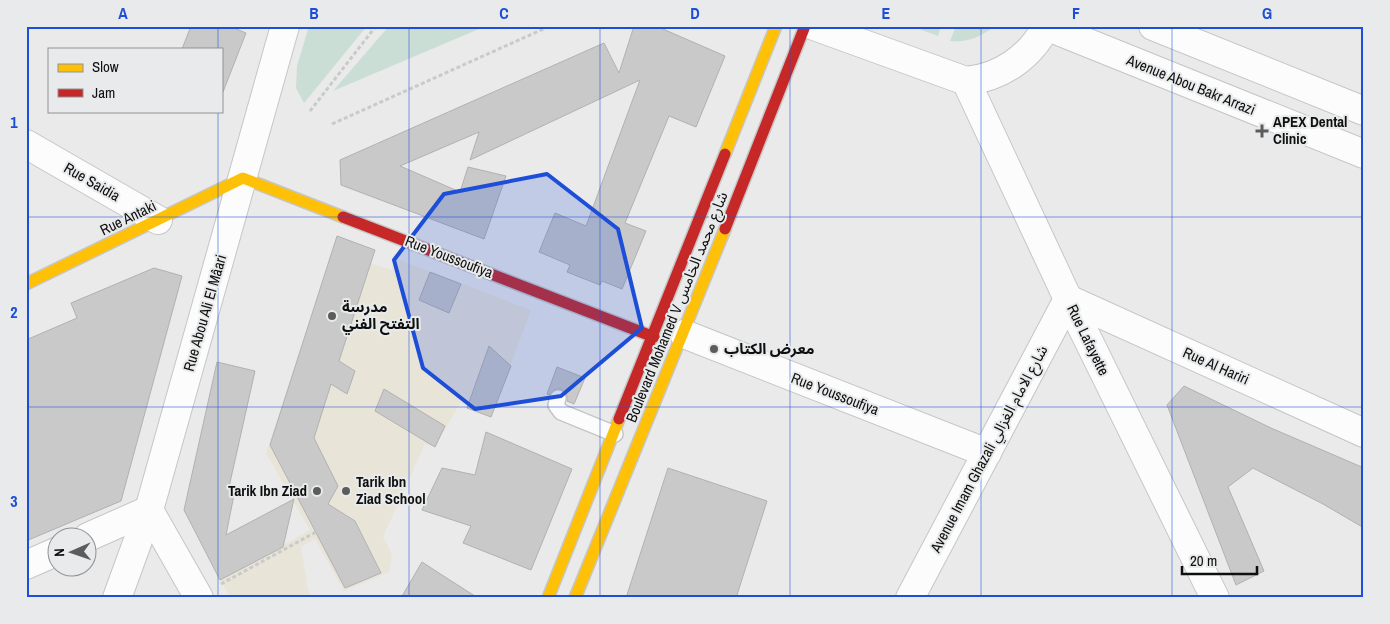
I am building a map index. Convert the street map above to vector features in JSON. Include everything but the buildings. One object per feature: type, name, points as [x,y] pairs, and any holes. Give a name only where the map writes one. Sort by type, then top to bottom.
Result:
[{"type":"main road","name":"Boulevard Mohamed V شارع محمد الخامس","points":[[548,598],[615,434],[776,26]]},
{"type":"main road","name":"Boulevard Mohamed V شارع محمد الخامس","points":[[575,598],[684,334],[805,26]]},
{"type":"main road","name":"Rue Antaki","points":[[26,284],[243,178]]},
{"type":"main road","name":"Rue Youssoufiya","points":[[243,178],[654,336]]},
{"type":"street","name":"Rue Abou Ali El Mâari","points":[[117,598],[149,510],[285,26]]},
{"type":"street","points":[[814,26],[966,81],[980,80],[996,74],[1014,63],[1035,44],[1046,26]]},
{"type":"street","name":"Avenue Abou Bakr Arrazi","points":[[1046,26],[1364,154]]},
{"type":"street","points":[[1153,26],[1364,111]]},
{"type":"street","name":"Rue Lafayette","points":[[966,81],[1068,300],[1215,598]]},
{"type":"street","name":"Rue Saidia","points":[[26,144],[158,220]]},
{"type":"street","name":"Rue Al Hariri","points":[[1068,300],[1364,434]]},
{"type":"street","name":"Avenue Imam Ghazali شارع الامام الغزالي","points":[[910,598],[1068,300]]},
{"type":"street","name":"Rue Youssoufiya","points":[[684,334],[987,453]]},
{"type":"street","points":[[98,533],[149,510],[208,592]]},
{"type":"street","points":[[26,565],[48,555]]},
{"type":"lane","points":[[558,398],[556,406],[561,412],[615,434]]},
{"type":"path","points":[[310,111],[376,26]]},
{"type":"path","points":[[332,124],[550,26]]},
{"type":"path","points":[[208,592],[316,532]]},
{"type":"highlighted area","points":[[547,174],[618,229],[642,328],[561,396],[475,409],[423,368],[394,260],[444,194]]},
{"type":"shaded area","points":[[395,258],[531,310],[491,417],[460,403],[435,447],[425,444],[383,537],[392,554],[389,572],[344,591],[315,539],[301,547],[308,590],[312,598],[231,598],[220,580],[310,530],[266,453],[301,347],[338,362],[371,263],[391,270]]},
{"type":"green space","points":[[309,26],[367,26],[304,103],[296,88],[297,66]]},
{"type":"green space","points":[[389,26],[486,26],[333,91]]},
{"type":"green space","points":[[911,26],[941,26],[938,36]]},
{"type":"green space","points":[[956,26],[995,26],[974,38],[963,41],[950,41]]},
{"type":"traffic: slow","points":[[725,154],[776,26]]},
{"type":"traffic: slow","points":[[26,284],[243,178],[343,217]]},
{"type":"traffic: slow","points":[[575,598],[725,229]]},
{"type":"traffic: slow","points":[[548,598],[619,419]]},
{"type":"traffic: jam","points":[[725,229],[805,26]]},
{"type":"traffic: jam","points":[[619,419],[725,154]]},
{"type":"traffic: jam","points":[[343,217],[654,337]]},
{"type":"place","name":"APEX Dental Clinic","points":[[1262,131]]},
{"type":"place","name":"مدرسة التفتح الفني","points":[[332,316]]},
{"type":"place","name":"معرض الكتاب","points":[[714,349]]},
{"type":"place","name":"Tarik Ibn Ziad","points":[[317,491]]},
{"type":"place","name":"Tarik Ibn Ziad School","points":[[346,491]]}]
